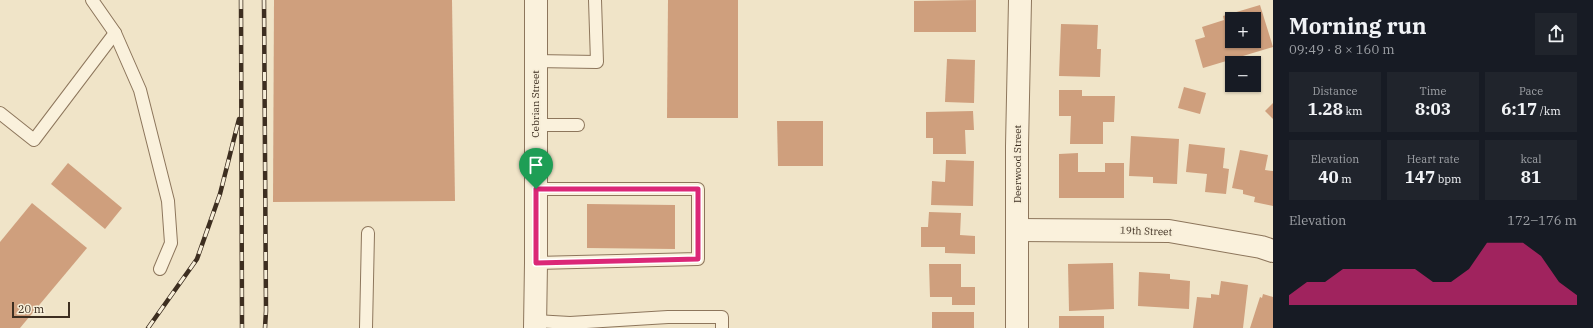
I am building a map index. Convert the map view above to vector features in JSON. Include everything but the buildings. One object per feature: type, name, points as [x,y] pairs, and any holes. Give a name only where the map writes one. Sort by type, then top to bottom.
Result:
[{"type":"street","name":"Cebrian Street","points":[[535,325],[536,0]]},
{"type":"street","name":"Deerwood Street","points":[[1017,328],[1017,146],[1020,0]]},
{"type":"street","name":"19th Street","points":[[1017,230],[1169,231],[1261,247],[1273,251]]},
{"type":"lane","points":[[92,0],[115,33],[140,90],[168,201],[171,244],[160,268]]},
{"type":"lane","points":[[535,61],[597,62],[595,0]]},
{"type":"lane","points":[[0,113],[34,140],[115,33]]},
{"type":"lane","points":[[535,124],[578,125]]},
{"type":"lane","points":[[536,189],[698,189],[698,259],[536,263]]},
{"type":"lane","points":[[366,328],[368,232]]},
{"type":"lane","points":[[535,325],[570,322],[601,324],[668,323],[722,317],[722,328]]},
{"type":"railway","points":[[241,0],[242,328]]},
{"type":"railway","points":[[264,0],[265,328]]},
{"type":"railway","points":[[148,328],[197,259],[220,194],[239,119]]},
{"type":"route","points":[[536,189],[698,189],[698,259],[536,263],[536,189]]}]
